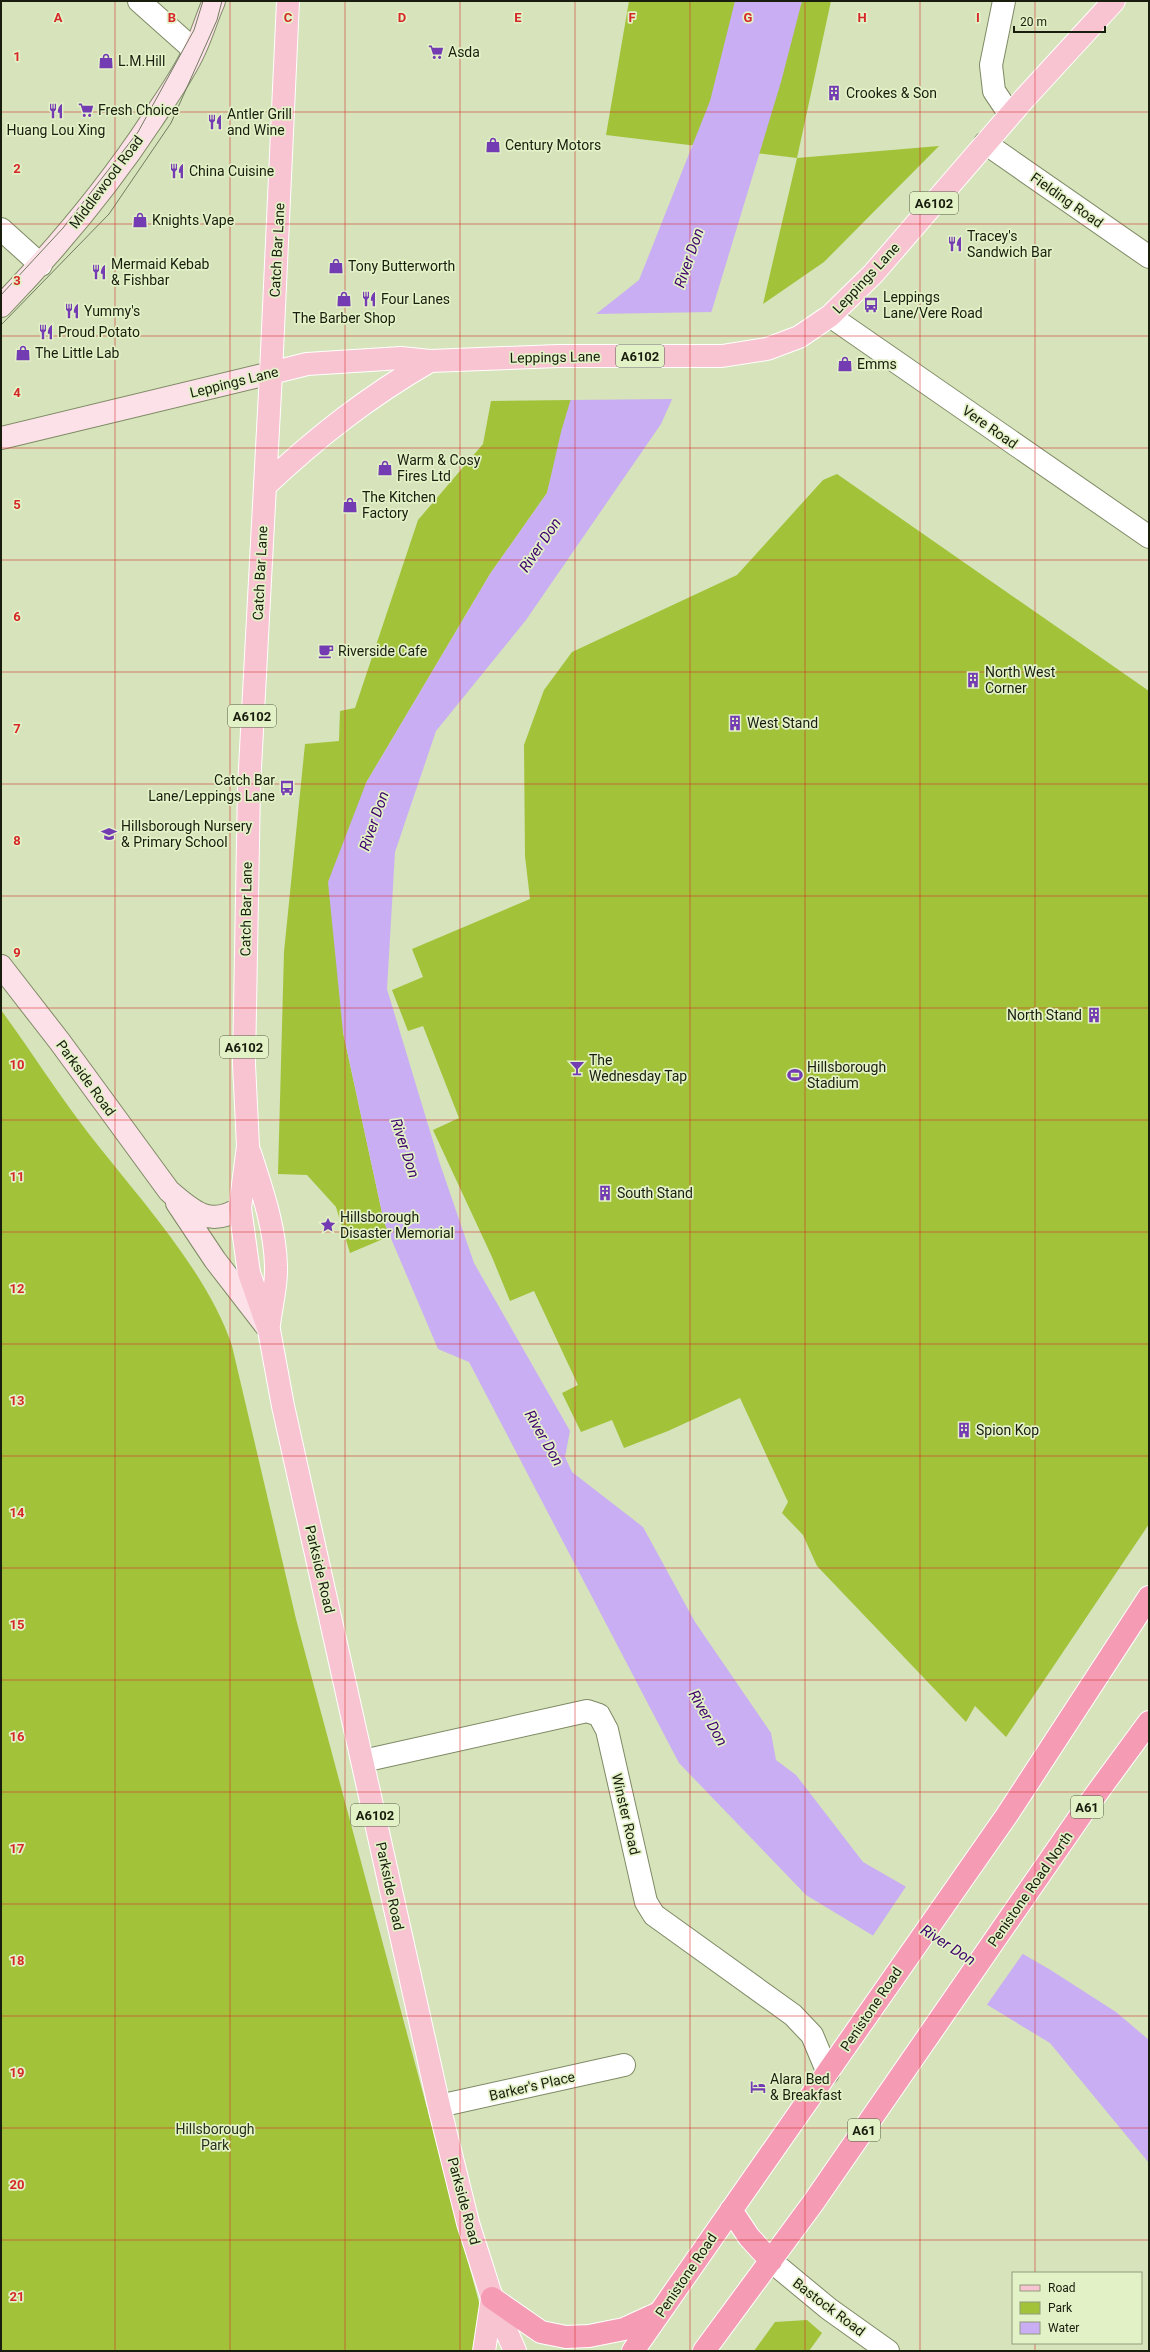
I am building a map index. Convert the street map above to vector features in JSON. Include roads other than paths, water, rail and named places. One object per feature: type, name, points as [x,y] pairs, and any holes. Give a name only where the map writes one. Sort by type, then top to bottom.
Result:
[{"type":"highway","name":"Penistone Road","points":[[634,2351],[1007,1815],[1051,1744],[1149,1597]]},
{"type":"highway","name":"Penistone Road North","points":[[771,2261],[1027,1893],[1149,1722]]},
{"type":"highway","points":[[731,2210],[749,2237],[771,2261]]},
{"type":"highway","name":"A61","points":[[704,2351],[771,2261]]},
{"type":"highway","points":[[492,2298],[541,2332],[566,2337],[590,2336],[624,2329],[662,2312]]},
{"type":"main road","name":"Catch Bar Lane","points":[[240,1208],[248,1146],[244,1064],[249,788],[272,373],[288,1]]},
{"type":"main road","name":"Leppings Lane","points":[[272,373],[307,364],[358,359],[401,358],[430,361],[558,356],[722,356],[767,349],[799,337],[830,316],[872,274],[1010,115],[1114,1]]},
{"type":"main road","name":"A6102","points":[[266,486],[293,459],[349,413],[385,387],[430,361]]},
{"type":"main road","name":"Catch Bar Lane","points":[[248,1146],[258,1175]]},
{"type":"main road","points":[[240,1208],[252,1198],[256,1189],[258,1175]]},
{"type":"main road","name":"Parkside Road","points":[[258,1175],[270,1216],[276,1268],[269,1330]]},
{"type":"main road","name":"Parkside Road","points":[[240,1208],[249,1273],[269,1330],[283,1406],[439,2106],[468,2222],[492,2298],[515,2351]]},
{"type":"main road","name":"Parkside Road","points":[[484,2351],[492,2298]]},
{"type":"street","points":[[139,1],[194,50]]},
{"type":"street","name":"Middlewood Road","points":[[1,306],[41,265],[92,203],[136,145],[168,96],[194,50],[214,1]]},
{"type":"street","points":[[1004,1],[991,65],[994,91],[1010,115]]},
{"type":"street","name":"Fielding Road","points":[[986,143],[1149,257]]},
{"type":"street","points":[[1,229],[41,265]]},
{"type":"street","name":"Vere Road","points":[[830,316],[1149,537]]},
{"type":"street","name":"Leppings Lane","points":[[1,438],[272,373]]},
{"type":"street","name":"Parkside Road","points":[[1,966],[60,1042],[169,1191],[215,1260],[269,1330]]},
{"type":"street","name":"Parkside Road","points":[[169,1191],[191,1210],[209,1217],[219,1218],[240,1208]]},
{"type":"street","name":"Winster Road","points":[[363,1761],[586,1711],[599,1715],[607,1730],[646,1902],[654,1915],[793,2015],[812,2035],[828,2073]]},
{"type":"street","name":"Barker's Place","points":[[439,2106],[624,2065]]},
{"type":"street","name":"Bastock Road","points":[[771,2261],[828,2309],[888,2351]]},
{"type":"water","name":"River Don","points":[[735,1],[802,1],[781,82],[712,310],[661,424],[526,620],[436,731],[395,852],[387,989],[439,1161],[474,1263],[570,1431],[565,1457],[572,1472],[643,1527],[695,1622],[771,1733],[776,1760],[796,1775],[863,1862],[1049,1969],[1116,2012],[1149,2040],[1149,2163],[1050,2043],[806,1895],[679,1763],[469,1362],[438,1349],[384,1222],[343,1032],[328,882],[366,783],[490,574],[547,493],[561,432],[596,314],[639,280],[710,101]]},
{"type":"tram line","points":[[1,295],[63,228],[138,132],[194,30],[203,1]]},
{"type":"tram line","points":[[1,325],[109,214],[171,123],[217,20],[222,1]]},
{"type":"place","name":"Asda","points":[[436,52]]},
{"type":"place","name":"L.M.Hill","points":[[106,61]]},
{"type":"place","name":"Crookes & Son","points":[[834,93]]},
{"type":"place","name":"Fresh Choice","points":[[86,110]]},
{"type":"place","name":"Huang Lou Xing","points":[[56,111]]},
{"type":"place","name":"Antler Grill and Wine","points":[[215,122]]},
{"type":"place","name":"Century Motors","points":[[493,145]]},
{"type":"place","name":"China Cuisine","points":[[177,171]]},
{"type":"place","name":"Knights Vape","points":[[140,220]]},
{"type":"place","name":"Tracey's Sandwich Bar","points":[[955,244]]},
{"type":"place","name":"Tony Butterworth","points":[[336,266]]},
{"type":"place","name":"Mermaid Kebab & Fishbar","points":[[99,272]]},
{"type":"place","name":"The Barber Shop","points":[[344,299]]},
{"type":"place","name":"Four Lanes","points":[[369,299]]},
{"type":"place","name":"Leppings Lane/Vere Road","points":[[871,305]]},
{"type":"place","name":"Yummy's","points":[[72,311]]},
{"type":"place","name":"Proud Potato","points":[[46,332]]},
{"type":"place","name":"The Little Lab","points":[[23,353]]},
{"type":"place","name":"Emms","points":[[845,364]]},
{"type":"place","name":"Warm & Cosy Fires Ltd","points":[[385,468]]},
{"type":"place","name":"The Kitchen Factory","points":[[350,505]]},
{"type":"place","name":"Riverside Cafe","points":[[326,651]]},
{"type":"place","name":"North West Corner","points":[[973,680]]},
{"type":"place","name":"West Stand","points":[[735,723]]},
{"type":"place","name":"Catch Bar Lane/Leppings Lane","points":[[287,788]]},
{"type":"place","name":"Hillsborough Nursery & Primary School","points":[[109,834]]},
{"type":"place","name":"North Stand","points":[[1094,1015]]},
{"type":"place","name":"The Wednesday Tap","points":[[577,1068]]},
{"type":"place","name":"Hillsborough Stadium","points":[[795,1075]]},
{"type":"place","name":"South Stand","points":[[605,1193]]},
{"type":"place","name":"Hillsborough Disaster Memorial","points":[[328,1225]]},
{"type":"place","name":"Spion Kop","points":[[964,1430]]},
{"type":"place","name":"Alara Bed & Breakfast","points":[[758,2087]]},
{"type":"park label","name":"Hillsborough Park","points":[[215,2138]]}]
